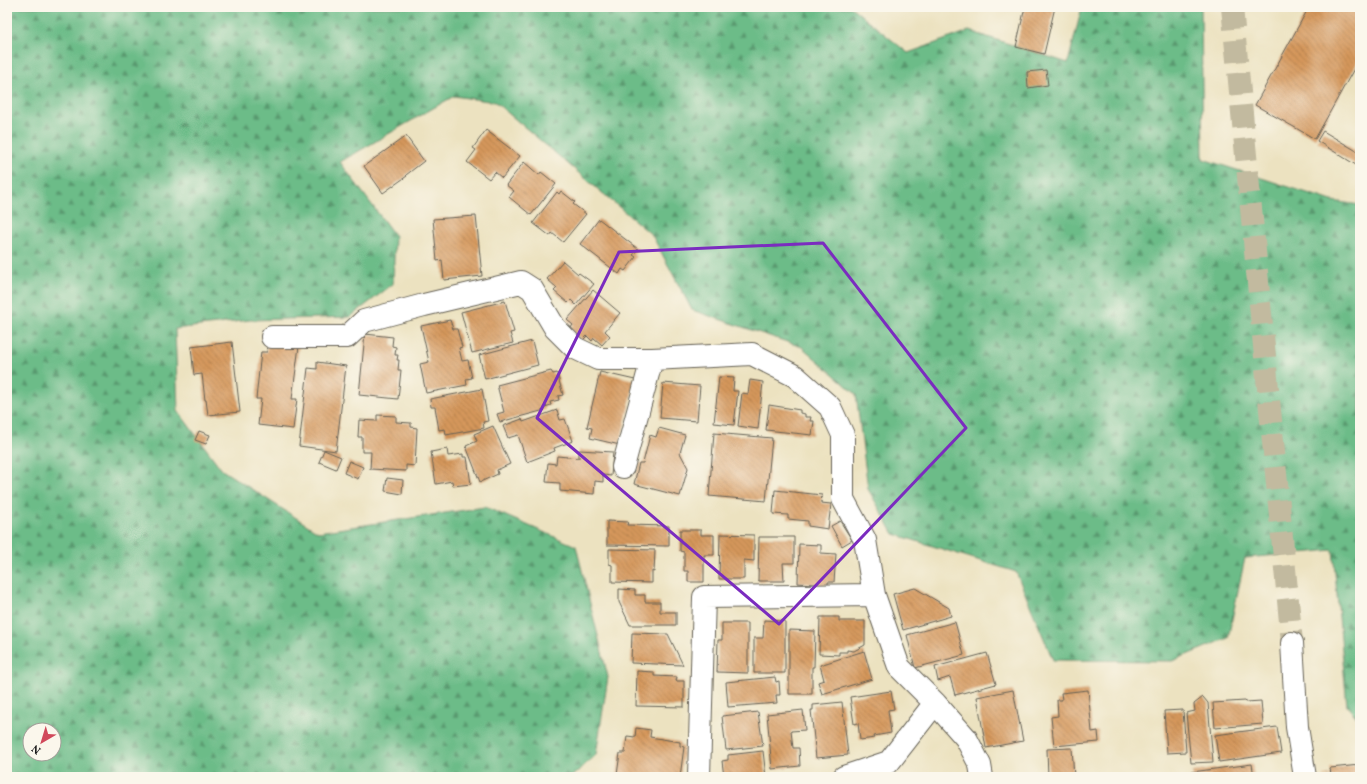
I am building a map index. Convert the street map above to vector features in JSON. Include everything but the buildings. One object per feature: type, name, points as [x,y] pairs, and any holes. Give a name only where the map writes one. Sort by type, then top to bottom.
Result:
[{"type":"street","points":[[272,337],[347,337],[364,321],[522,282],[532,289],[555,328],[575,348],[598,359],[652,359],[752,354],[795,376],[830,407],[843,435],[843,499],[865,540],[874,595],[899,667],[935,703],[966,738],[980,765],[982,777]]},
{"type":"street","points":[[623,467],[652,359]]},
{"type":"street","points":[[699,777],[704,597],[874,595]]},
{"type":"street","points":[[1292,643],[1297,727],[1304,777]]},
{"type":"street","points":[[844,777],[889,762],[935,703]]},
{"type":"highlighted area","points":[[823,243],[966,428],[779,624],[537,418],[619,252]]},
{"type":"green space","points":[[7,7],[851,7],[908,53],[969,31],[1068,63],[1082,7],[1201,7],[1203,159],[1332,201],[1360,205],[1360,721],[1347,706],[1333,550],[1245,558],[1228,638],[1172,661],[1053,660],[1016,572],[894,534],[868,489],[856,394],[802,347],[692,310],[652,235],[495,102],[454,96],[340,162],[395,236],[393,284],[350,317],[250,320],[175,329],[178,411],[222,470],[318,532],[485,507],[576,546],[608,677],[596,755],[571,777],[7,777]]},
{"type":"tunnel","points":[[1232,7],[1292,643]]}]
